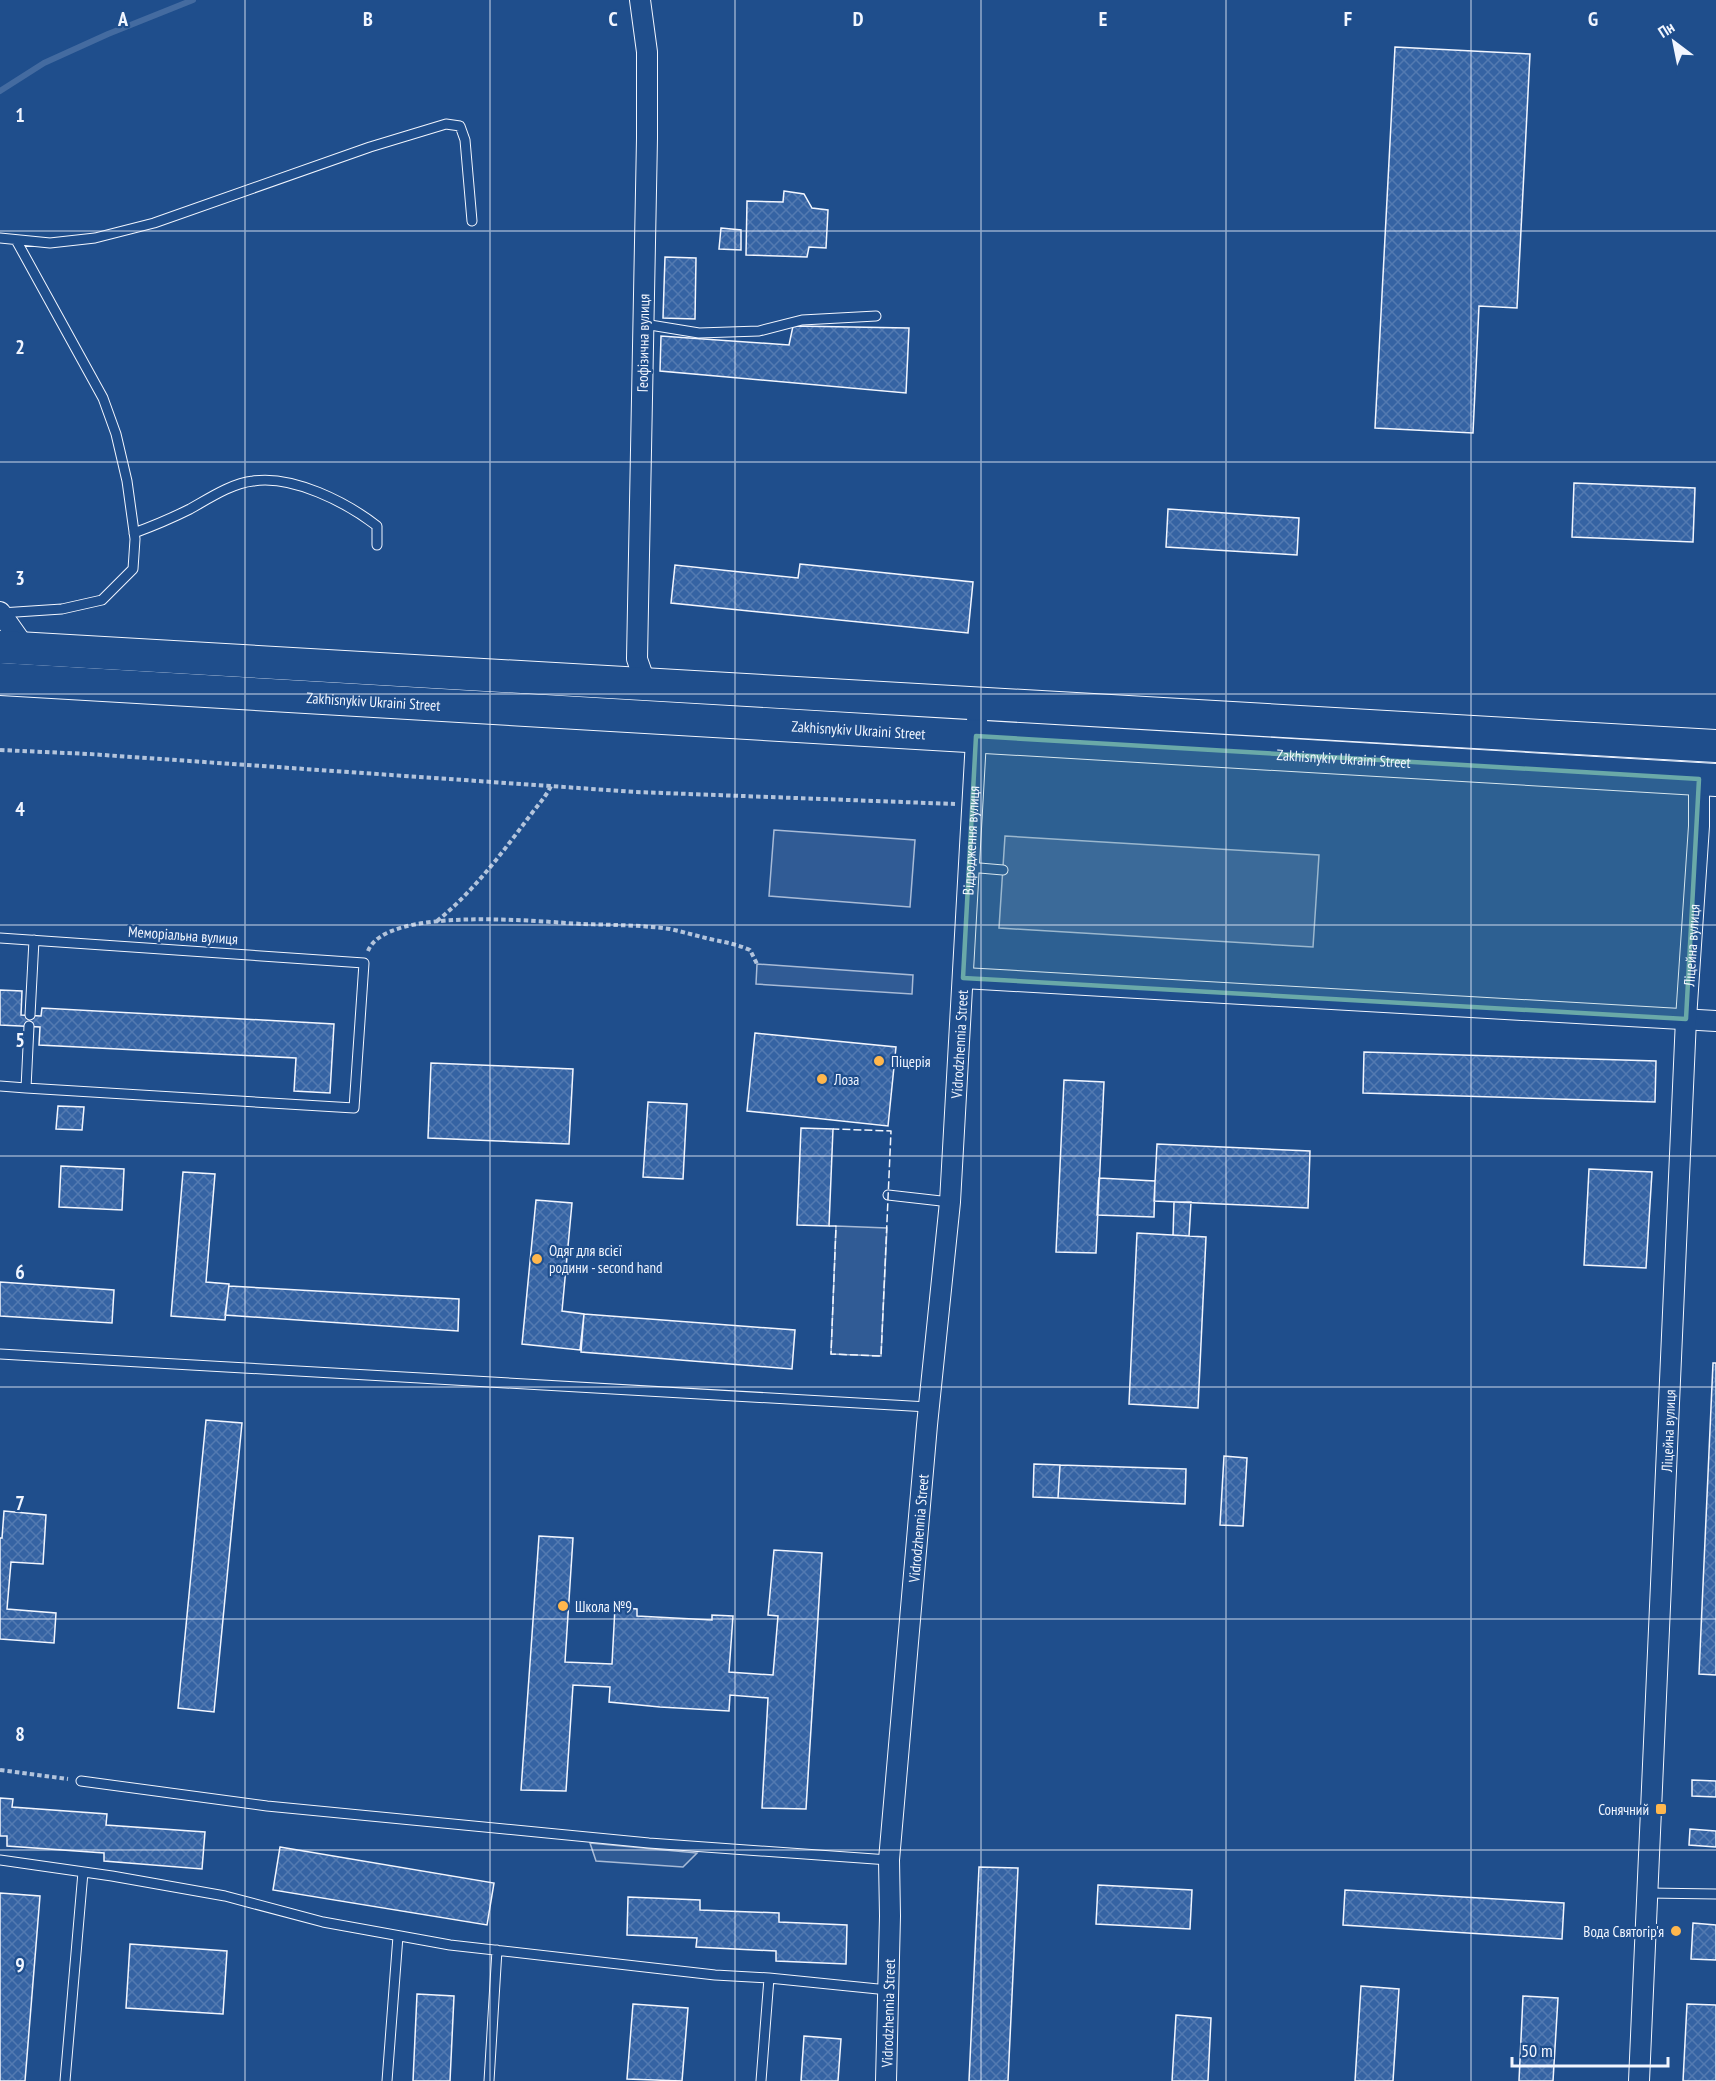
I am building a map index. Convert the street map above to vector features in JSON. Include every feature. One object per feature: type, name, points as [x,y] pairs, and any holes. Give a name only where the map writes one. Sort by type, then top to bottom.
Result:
[{"type":"highway","points":[[13,648],[1716,746]]},
{"type":"highway","name":"Zakhisnykiv Ukraini Street","points":[[0,679],[1708,780]]},
{"type":"street","name":"Геофізична вулиця","points":[[640,0],[647,52],[637,659],[646,685]]},
{"type":"street","points":[[0,612],[13,648]]},
{"type":"street","name":"Відродження вулиця","points":[[963,978],[978,704]]},
{"type":"street","name":"Ліцейна вулиця","points":[[1639,2081],[1686,1020],[1698,838],[1708,780]]},
{"type":"street","points":[[963,978],[1716,1021]]},
{"type":"street","name":"Vidrodzhennia Street","points":[[886,2081],[889,1860],[928,1407],[950,1202],[963,978]]},
{"type":"lane","points":[[0,238],[61,242],[94,238],[154,223],[370,147],[446,124],[460,126],[465,140],[472,221]]},
{"type":"lane","points":[[0,612],[62,609],[102,600],[133,569],[134,533],[127,481],[116,434],[103,398],[16,240]]},
{"type":"lane","points":[[643,323],[699,333],[759,331],[802,320],[876,316]]},
{"type":"lane","points":[[134,533],[219,493],[252,481],[280,480],[357,510],[377,526],[377,545]]},
{"type":"lane","points":[[968,867],[1003,870]]},
{"type":"lane","name":"Меморіальна вулиця","points":[[0,938],[364,963]]},
{"type":"lane","points":[[30,1016],[34,940]]},
{"type":"lane","points":[[0,1086],[354,1108],[364,963]]},
{"type":"lane","points":[[26,1088],[29,1026]]},
{"type":"lane","points":[[888,1195],[950,1202]]},
{"type":"lane","points":[[0,1354],[928,1407]]},
{"type":"lane","points":[[81,1780],[279,1808],[649,1843],[889,1860]]},
{"type":"lane","points":[[0,1860],[112,1876],[225,1896],[323,1922],[450,1945],[715,1975],[888,1990]]},
{"type":"lane","points":[[65,2081],[83,1872]]},
{"type":"lane","points":[[1648,1893],[1716,1894]]},
{"type":"lane","points":[[387,2081],[398,1936]]},
{"type":"lane","points":[[489,2081],[497,1950]]},
{"type":"lane","points":[[761,2081],[770,1978]]},
{"type":"path","points":[[0,750],[112,755],[636,792],[972,804]]},
{"type":"path","points":[[437,921],[456,906],[514,839],[551,786]]},
{"type":"path","points":[[364,963],[371,944],[383,934],[437,921],[505,918],[668,929],[732,942],[750,950],[757,964]]},
{"type":"path","points":[[0,1770],[81,1780]]},
{"type":"highlighted area","points":[[976,736],[1699,779],[1686,1019],[963,978]]},
{"type":"shaded area","points":[[774,830],[915,840],[910,907],[769,896]]},
{"type":"shaded area","points":[[1005,836],[1319,855],[1313,947],[999,928]]},
{"type":"shaded area","points":[[757,964],[913,975],[912,994],[756,984]]},
{"type":"shaded area","points":[[836,1226],[887,1228],[881,1356],[831,1354]]},
{"type":"shaded area","points":[[590,1843],[697,1853],[683,1867],[596,1861]]},
{"type":"building","points":[[1395,47],[1530,54],[1517,308],[1479,306],[1473,433],[1375,428]]},
{"type":"building","points":[[784,191],[804,194],[812,208],[828,210],[826,248],[809,247],[807,257],[746,255],[747,201],[783,202]]},
{"type":"building","points":[[721,228],[741,230],[741,250],[719,249]]},
{"type":"building","points":[[665,257],[696,258],[695,319],[663,318]]},
{"type":"building","points":[[793,326],[909,328],[906,393],[660,371],[661,336],[789,345]]},
{"type":"building","points":[[1574,483],[1695,488],[1693,542],[1572,537]]},
{"type":"building","points":[[1168,509],[1299,518],[1297,555],[1166,547]]},
{"type":"building","points":[[800,564],[973,582],[968,633],[671,603],[675,565],[798,578]]},
{"type":"building","points":[[0,990],[22,991],[21,1015],[41,1016],[42,1008],[334,1024],[330,1093],[294,1091],[296,1058],[39,1045],[40,1027],[0,1025]]},
{"type":"building","name":"Лоза","points":[[755,1033],[896,1047],[888,1126],[747,1111]]},
{"type":"building","points":[[1364,1052],[1656,1061],[1655,1102],[1363,1093]]},
{"type":"building","points":[[431,1063],[573,1069],[569,1144],[428,1138]]},
{"type":"building","points":[[1064,1080],[1104,1082],[1096,1253],[1056,1252]]},
{"type":"building","points":[[648,1102],[687,1104],[683,1179],[643,1177]]},
{"type":"building","points":[[58,1106],[84,1107],[82,1130],[56,1129]]},
{"type":"building","points":[[801,1128],[833,1129],[829,1226],[797,1225]]},
{"type":"building","points":[[1157,1144],[1310,1151],[1308,1208],[1154,1201]]},
{"type":"building","points":[[61,1166],[124,1169],[122,1210],[59,1207]]},
{"type":"building","points":[[1589,1169],[1652,1172],[1646,1268],[1584,1265]]},
{"type":"building","points":[[183,1172],[215,1174],[206,1282],[229,1284],[225,1320],[171,1316]]},
{"type":"building","points":[[1099,1178],[1155,1181],[1154,1217],[1097,1215]]},
{"type":"building","points":[[536,1200],[572,1203],[562,1311],[584,1314],[580,1350],[522,1344]]},
{"type":"building","points":[[1174,1202],[1191,1202],[1189,1236],[1173,1235]]},
{"type":"building","points":[[1137,1233],[1206,1237],[1198,1408],[1129,1404]]},
{"type":"building","points":[[0,1282],[114,1290],[112,1323],[0,1316]]},
{"type":"building","points":[[229,1286],[459,1299],[458,1331],[225,1315]]},
{"type":"building","points":[[584,1314],[795,1330],[792,1369],[581,1352]]},
{"type":"building","points":[[1713,1363],[1716,1363],[1716,1675],[1699,1674]]},
{"type":"building","points":[[206,1420],[242,1423],[214,1712],[178,1708]]},
{"type":"building","points":[[1224,1456],[1247,1458],[1243,1526],[1220,1525]]},
{"type":"building","points":[[1034,1464],[1060,1465],[1058,1498],[1033,1497]]},
{"type":"building","points":[[1060,1465],[1186,1469],[1185,1504],[1058,1498]]},
{"type":"building","points":[[4,1511],[46,1515],[43,1564],[11,1562],[7,1609],[56,1613],[54,1643],[0,1639],[0,1538],[2,1538]]},
{"type":"building","points":[[539,1536],[573,1538],[565,1662],[612,1664],[615,1607],[637,1609],[637,1616],[712,1620],[712,1615],[733,1616],[729,1672],[773,1675],[778,1616],[768,1615],[774,1550],[822,1553],[806,1809],[762,1808],[768,1698],[730,1695],[729,1711],[660,1707],[609,1702],[610,1687],[573,1685],[566,1791],[521,1790]]},
{"type":"building","points":[[1692,1780],[1716,1781],[1716,1797],[1692,1796]]},
{"type":"building","points":[[0,1798],[13,1799],[12,1807],[107,1814],[106,1825],[205,1832],[202,1869],[104,1861],[104,1853],[7,1846],[7,1836],[0,1836]]},
{"type":"building","points":[[1690,1829],[1716,1831],[1716,1847],[1689,1845]]},
{"type":"building","points":[[280,1847],[494,1883],[487,1925],[273,1890]]},
{"type":"building","points":[[979,1867],[1018,1868],[1008,2081],[969,2081]]},
{"type":"building","points":[[1098,1885],[1192,1890],[1190,1929],[1096,1924]]},
{"type":"building","points":[[1345,1890],[1564,1903],[1562,1939],[1343,1925]]},
{"type":"building","points":[[0,1893],[40,1896],[25,2081],[0,2081]]},
{"type":"building","points":[[628,1897],[700,1900],[700,1910],[779,1913],[779,1922],[847,1925],[846,1964],[776,1961],[776,1951],[696,1947],[697,1938],[627,1935]]},
{"type":"building","points":[[1693,1923],[1716,1925],[1716,1960],[1691,1959]]},
{"type":"building","points":[[130,1944],[227,1951],[223,2014],[126,2008]]},
{"type":"building","points":[[1361,1986],[1399,1989],[1393,2081],[1355,2081]]},
{"type":"building","points":[[417,1994],[454,1996],[450,2081],[413,2081]]},
{"type":"building","points":[[1523,1996],[1558,1998],[1553,2081],[1519,2081]]},
{"type":"building","points":[[633,2004],[688,2008],[682,2081],[627,2079]]},
{"type":"building","points":[[1687,2004],[1716,2005],[1716,2081],[1683,2081]]},
{"type":"building","points":[[1176,2015],[1211,2018],[1208,2081],[1172,2081]]},
{"type":"building","points":[[804,2036],[841,2039],[838,2081],[801,2081]]},
{"type":"waterway","points":[[0,91],[44,63],[193,0]]},
{"type":"fence","points":[[829,1226],[836,1226],[831,1354],[881,1356],[891,1131],[833,1129]]},
{"type":"place","name":"Піцерія","points":[[879,1061]]},
{"type":"place","name":"Лоза","points":[[822,1079]]},
{"type":"place","name":"Одяг для всієї родини - second hand","points":[[537,1259]]},
{"type":"place","name":"Школа №9","points":[[563,1606]]},
{"type":"place","name":"Сонячний","points":[[1661,1809]]},
{"type":"place","name":"Вода Святогір'я","points":[[1676,1931]]}]
